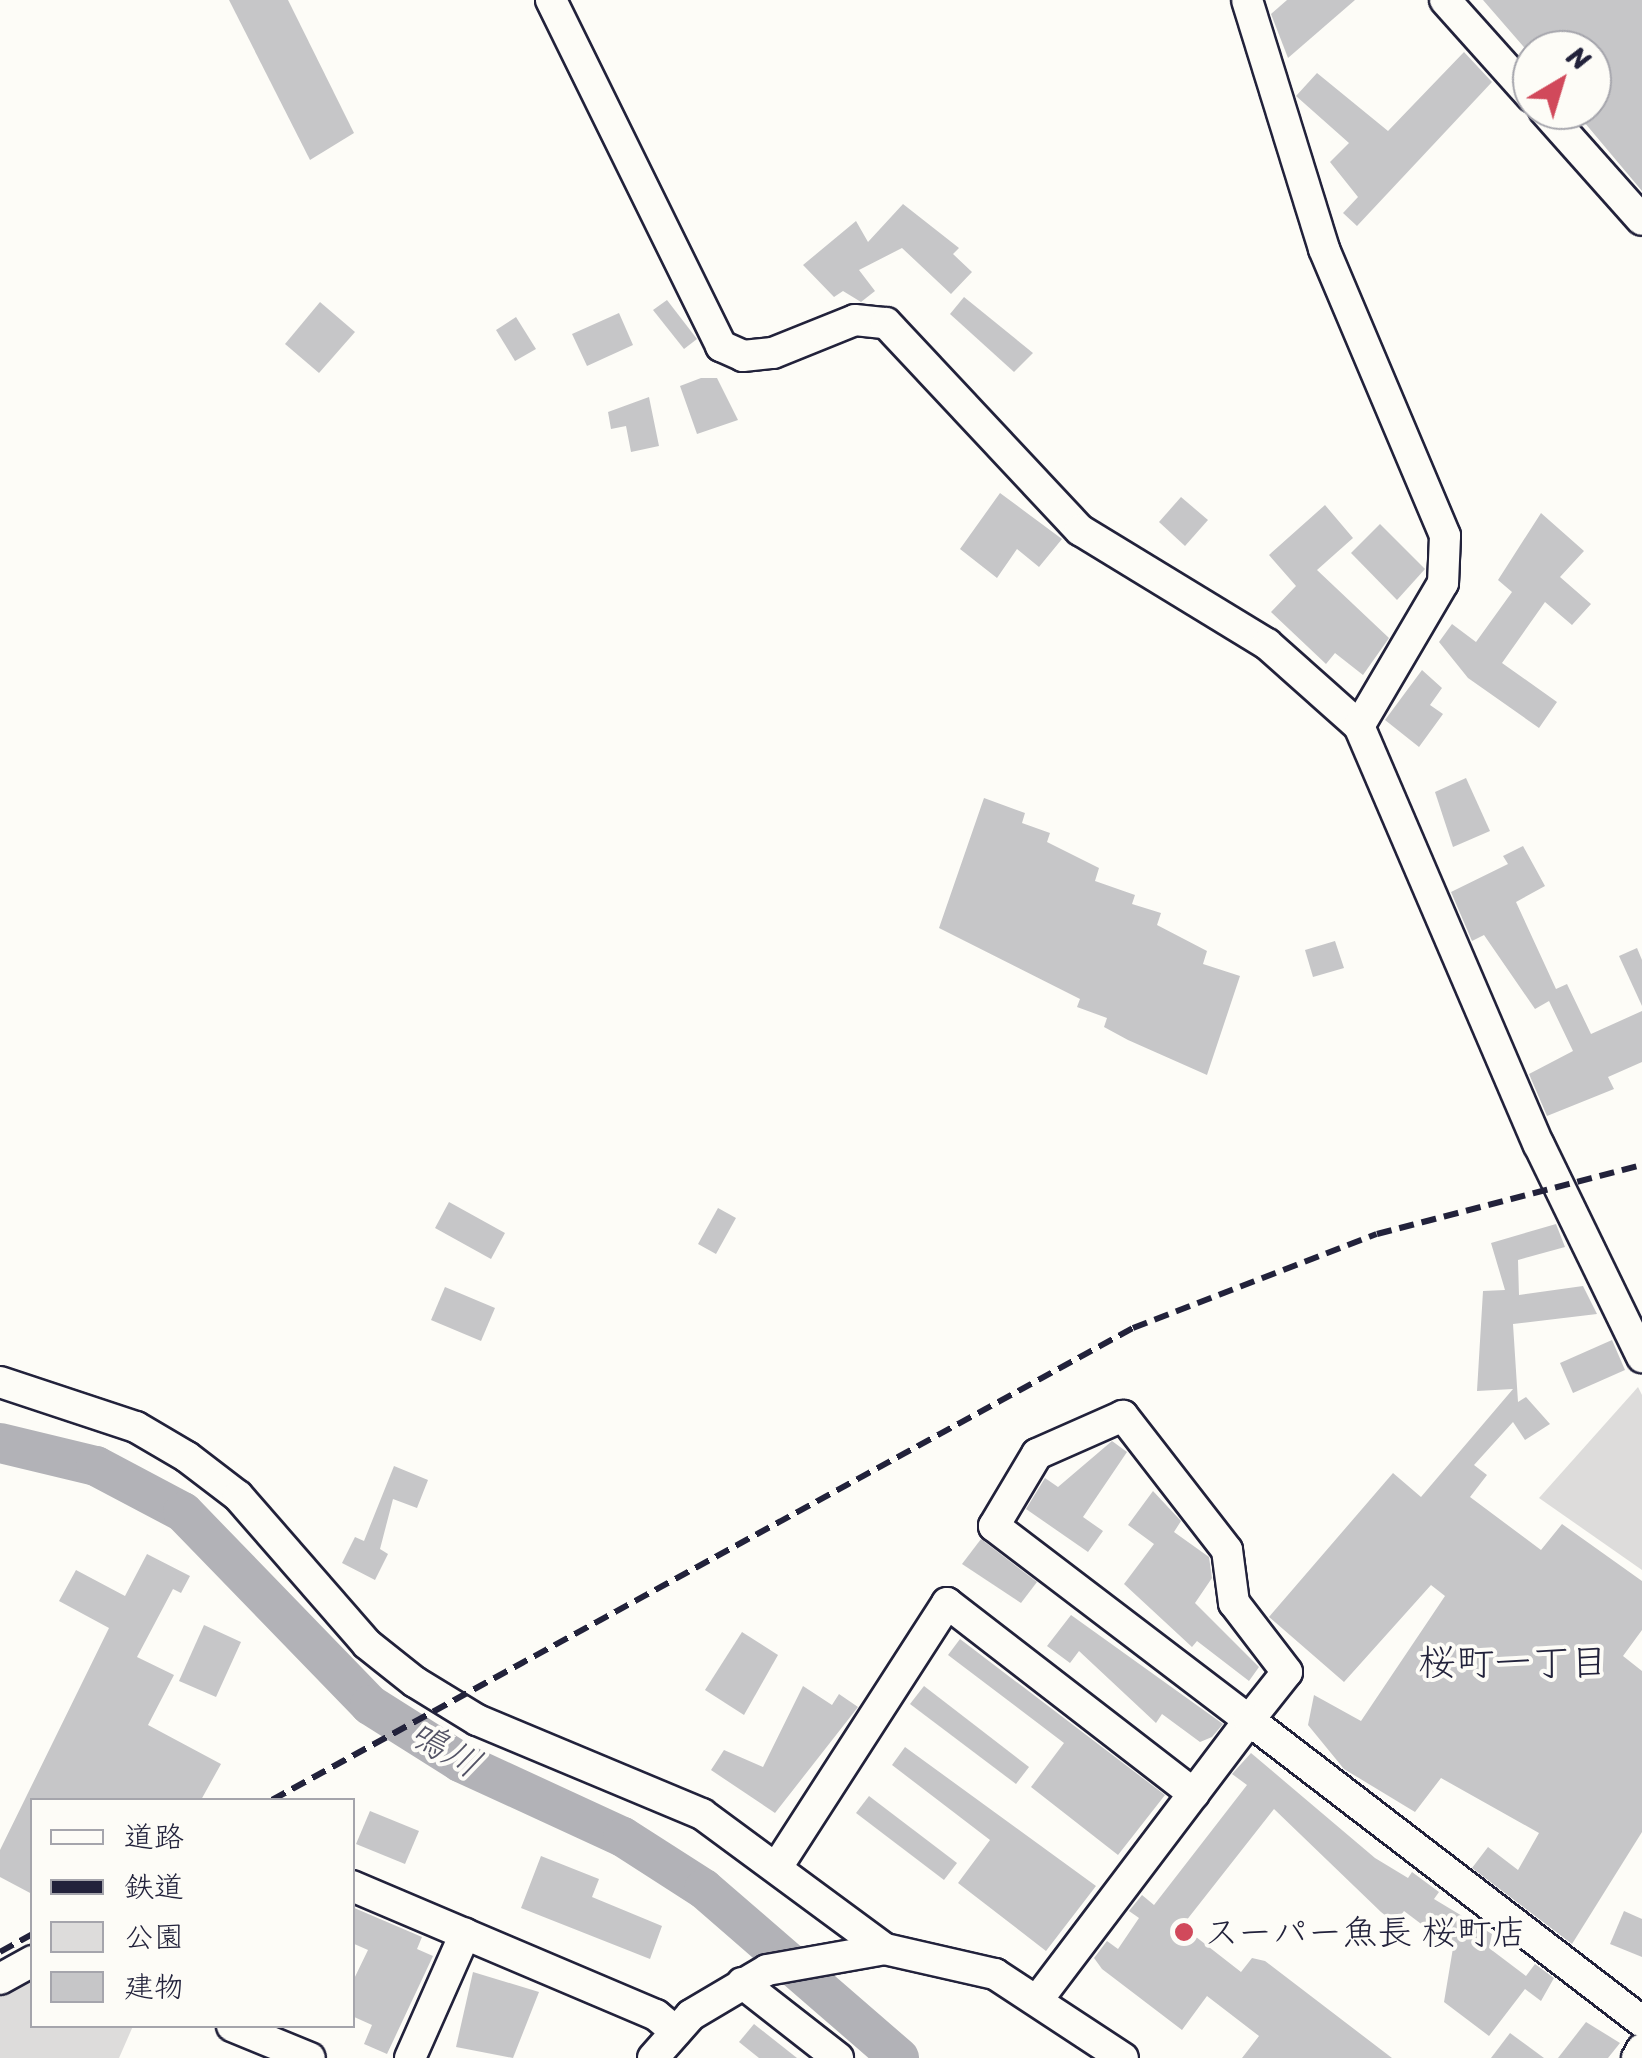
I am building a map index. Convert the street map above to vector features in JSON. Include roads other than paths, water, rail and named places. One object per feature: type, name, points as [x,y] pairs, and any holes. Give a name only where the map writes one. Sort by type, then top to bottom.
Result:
[{"type":"street","points":[[551,0],[722,346],[744,356],[773,353],[855,320],[886,323],[1080,530],[1266,644],[1358,726],[1506,1074],[1642,1357]]},
{"type":"street","points":[[1248,0],[1324,249],[1446,536],[1442,582],[1358,726]]},
{"type":"street","points":[[1445,0],[1512,75]]},
{"type":"street","points":[[1562,130],[1642,220]]},
{"type":"street","points":[[0,1382],[136,1426],[187,1456],[238,1496],[367,1644],[415,1682],[494,1728],[702,1814],[886,1949]]},
{"type":"street","points":[[1039,1998],[1249,1720],[1288,1672],[1234,1603],[1227,1550],[1123,1416],[1037,1454],[994,1526],[1249,1720],[1642,2022]]},
{"type":"street","points":[[777,1868],[947,1602],[1194,1794]]},
{"type":"street","points":[[355,1887],[656,2014],[676,2032]]},
{"type":"street","points":[[410,2058],[465,1934]]},
{"type":"street","points":[[654,2058],[676,2032],[754,1977],[829,1954],[886,1949],[952,1958],[1039,1998],[1123,2058]]},
{"type":"street","points":[[0,1979],[30,1962]]},
{"type":"street","points":[[754,1977],[823,2053]]},
{"type":"street","points":[[237,2028],[310,2058]]},
{"type":"street","points":[[1637,2058],[1642,2049]]},
{"type":"waterway","name":"鳴川","points":[[0,1443],[96,1466],[183,1512],[370,1705],[460,1762],[623,1837],[704,1889],[899,2058]]},
{"type":"railway","points":[[276,1798],[1133,1328],[1377,1234],[1642,1165]]},
{"type":"railway","points":[[0,1952],[30,1935]]},
{"type":"place","name":"スーパー魚長 桜町店","points":[[1184,1932]]},
{"type":"district","name":"桜町一丁目","points":[[1513,1663]]}]
